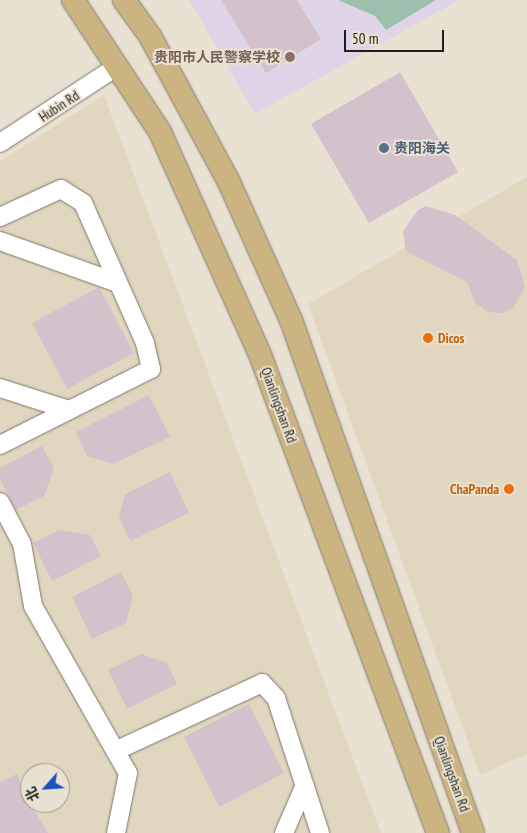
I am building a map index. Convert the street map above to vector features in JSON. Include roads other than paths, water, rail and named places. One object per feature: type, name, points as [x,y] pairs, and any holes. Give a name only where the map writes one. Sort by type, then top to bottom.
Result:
[{"type":"main road","name":"Qianlingshan Rd","points":[[73,0],[160,132],[259,352],[438,833]]},
{"type":"main road","name":"Qianlingshan Rd","points":[[124,0],[150,36],[228,180],[291,320],[473,833]]},
{"type":"street","name":"Hubin Rd","points":[[0,143],[116,67]]},
{"type":"street","points":[[0,217],[61,189],[83,203],[145,343],[151,368],[0,445]]},
{"type":"street","points":[[0,241],[118,283]]},
{"type":"street","points":[[0,388],[70,410]]},
{"type":"street","points":[[0,502],[22,544],[33,606],[128,773],[116,833]]},
{"type":"street","points":[[115,751],[262,683],[276,698],[320,833]]},
{"type":"street","points":[[284,833],[304,785]]},
{"type":"place","name":"贵阳市人民警察学校","points":[[290,57]]},
{"type":"place","name":"贵阳海关","points":[[384,148]]},
{"type":"place","name":"Dicos","points":[[428,338]]},
{"type":"place","name":"ChaPanda","points":[[509,489]]}]
